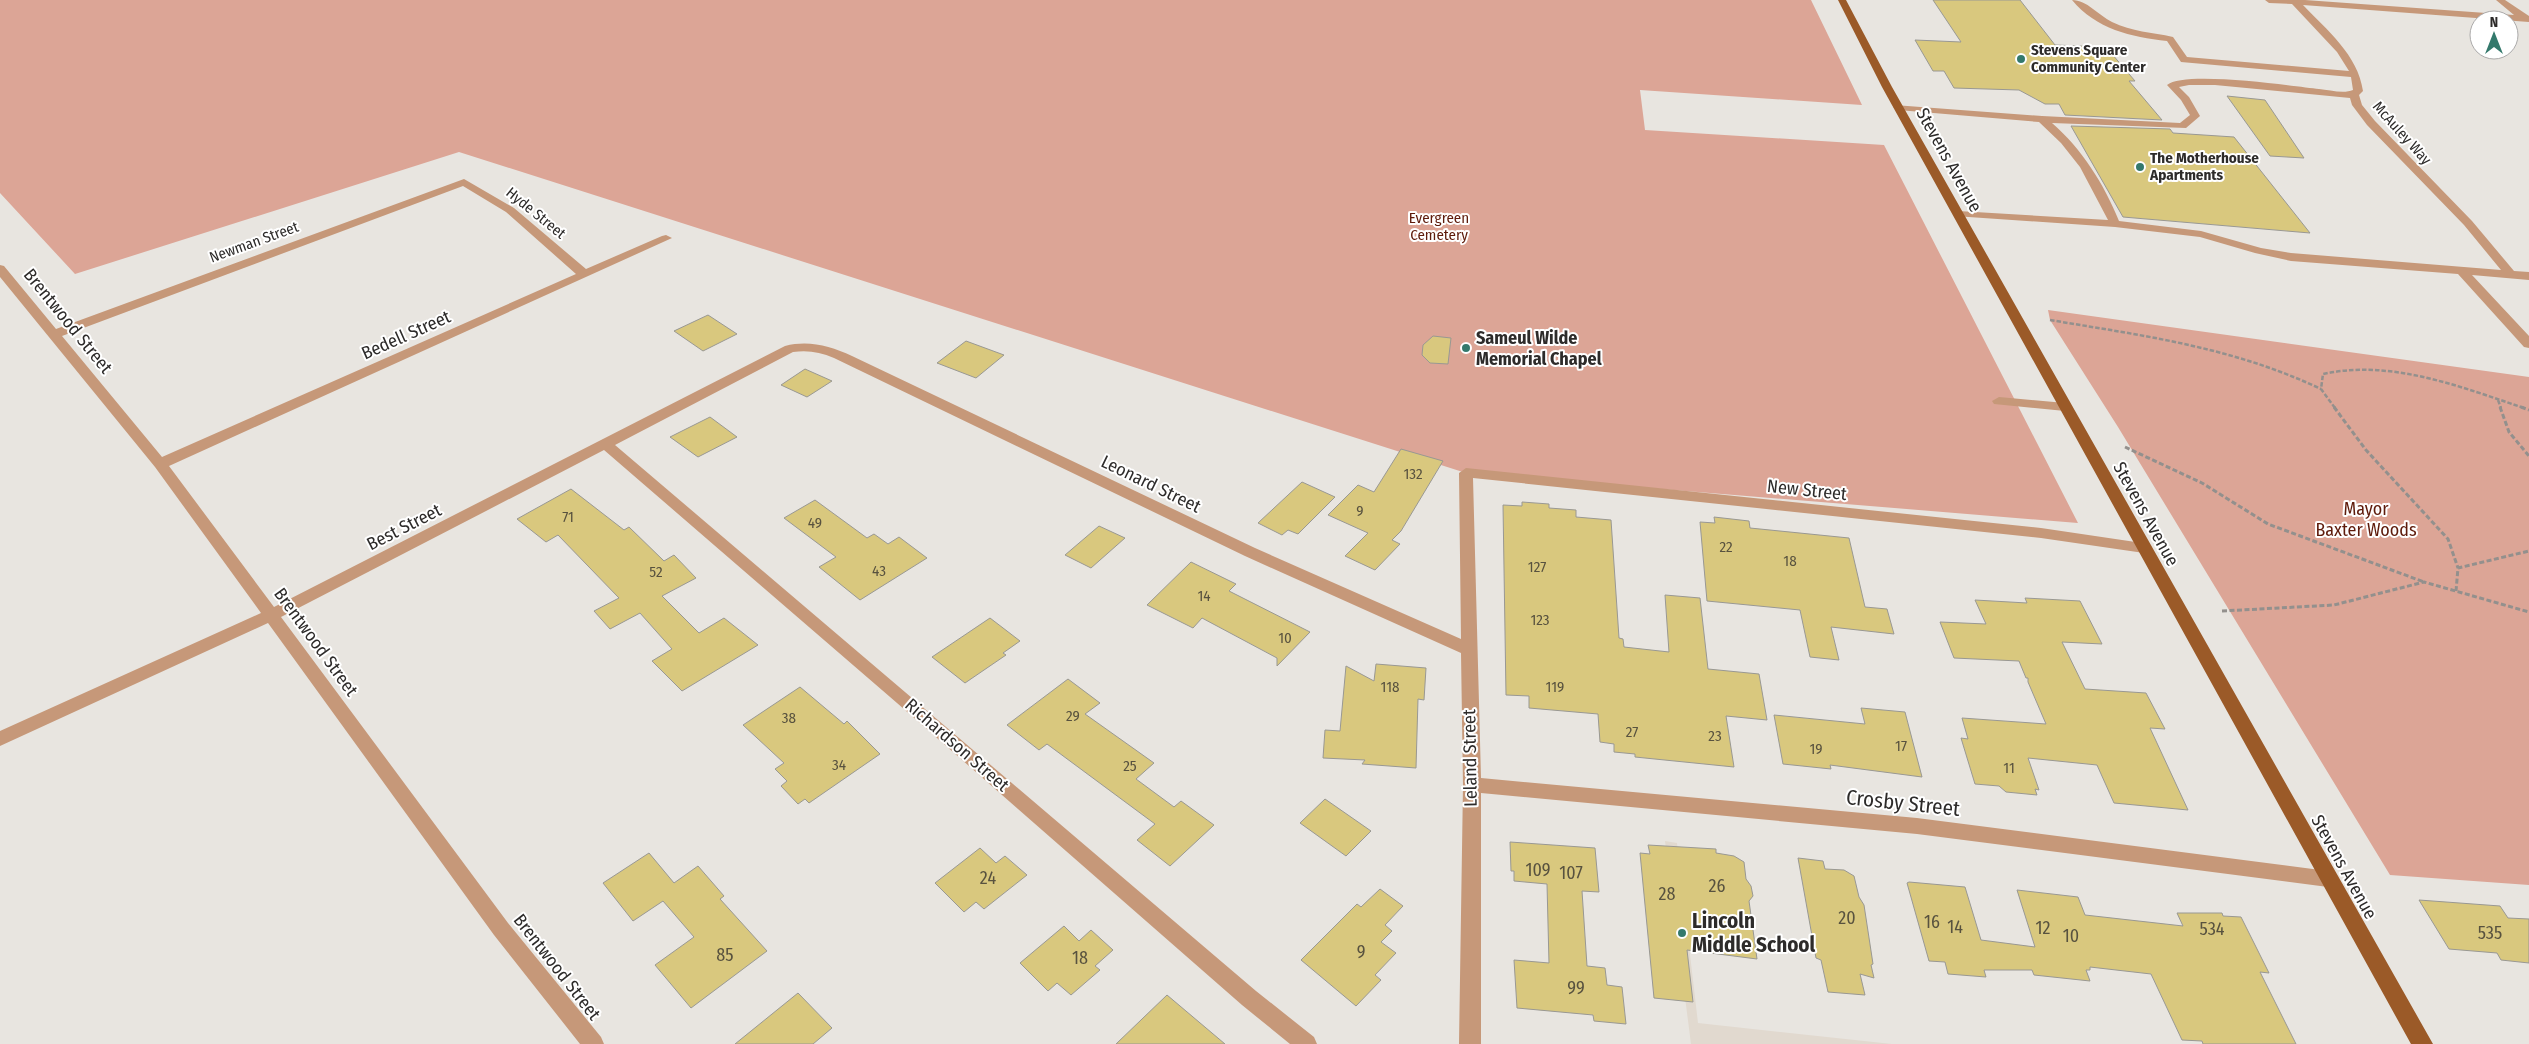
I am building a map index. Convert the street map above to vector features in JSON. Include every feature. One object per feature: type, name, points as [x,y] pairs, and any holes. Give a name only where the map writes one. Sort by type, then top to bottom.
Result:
[{"type":"main road","name":"Stevens Avenue","points":[[1842,0],[1898,107],[2328,879],[2422,1044]]},
{"type":"street","points":[[2076,0],[2092,16],[2109,26],[2137,35],[2170,39],[2184,60],[2356,74]]},
{"type":"street","points":[[2269,0],[2526,19]]},
{"type":"street","points":[[2378,0],[2386,8]]},
{"type":"street","points":[[2500,0],[2526,19]]},
{"type":"street","points":[[2295,2],[2341,50],[2356,74]]},
{"type":"street","name":"McAuley Way","points":[[2356,74],[2358,91],[2354,95],[2357,105],[2371,123],[2423,179],[2468,223],[2511,275]]},
{"type":"street","points":[[1898,107],[2042,119],[2182,126],[2194,116],[2185,99],[2172,84],[2189,82],[2354,95]]},
{"type":"street","points":[[2042,119],[2058,132],[2104,195],[2115,224]]},
{"type":"street","name":"Hyde Street","points":[[464,182],[510,210],[584,274]]},
{"type":"street","name":"Newman Street","points":[[55,334],[464,182]]},
{"type":"street","points":[[1958,214],[2115,224],[2201,234],[2259,251],[2291,257],[2529,276]]},
{"type":"street","name":"Bedell Street","points":[[160,464],[666,238]]},
{"type":"street","name":"Brentwood Street","points":[[0,269],[7,289],[55,334],[160,464],[502,929],[593,1044]]},
{"type":"street","points":[[2463,272],[2529,344]]},
{"type":"street","name":"Best Street","points":[[0,739],[272,615],[606,446],[790,350],[805,346],[821,347]]},
{"type":"street","name":"Leonard Street","points":[[821,347],[1250,552],[1468,649]]},
{"type":"street","points":[[1999,401],[2065,407]]},
{"type":"street","name":"Richardson Street","points":[[606,446],[903,698],[1249,998],[1306,1044]]},
{"type":"street","name":"Leland Street","points":[[1466,473],[1472,784],[1470,1044]]},
{"type":"street","name":"New Street","points":[[1466,473],[2031,532],[2144,548]]},
{"type":"street","name":"Crosby Street","points":[[1472,784],[1917,826],[2328,879]]},
{"type":"path","points":[[2050,320],[2186,342],[2281,370],[2321,389],[2366,450],[2448,540],[2458,568],[2456,591]]},
{"type":"path","points":[[2321,389],[2323,374],[2337,369],[2362,369],[2442,381],[2529,410]]},
{"type":"path","points":[[2498,400],[2509,432],[2529,456]]},
{"type":"path","points":[[2125,447],[2202,483],[2268,524],[2424,582],[2529,612]]},
{"type":"path","points":[[2458,568],[2529,552]]},
{"type":"path","points":[[2222,611],[2334,605],[2424,582]]},
{"type":"shaded area","name":"Lincoln Middle School","points":[[1665,841],[1677,843],[1698,1023],[1892,1044],[1691,1044]]},
{"type":"green space","name":"Evergreen Cemetery","points":[[0,0],[1811,0],[1862,105],[1640,90],[1645,130],[1884,145],[2078,523],[1466,473],[459,152],[75,274],[0,193]]},
{"type":"green space","name":"Mayor Baxter Woods","points":[[2048,310],[2529,377],[2529,885],[2390,875],[2118,427],[2050,320]]},
{"type":"building","name":"Stevens Square Community Center","points":[[1933,0],[2020,0],[2055,45],[2106,47],[2135,81],[2129,81],[2162,120],[2065,115],[2059,104],[2045,104],[2019,90],[1954,88],[1944,71],[1933,71],[1915,40],[1961,42]]},
{"type":"building","points":[[2227,96],[2265,100],[2304,158],[2270,156]]},
{"type":"building","name":"The Motherhouse Apartments","points":[[2071,126],[2170,129],[2173,133],[2234,137],[2310,233],[2123,217]]},
{"type":"building","points":[[708,315],[737,334],[703,351],[674,331]]},
{"type":"building","points":[[1433,336],[1451,338],[1448,364],[1430,363],[1422,355],[1423,345]]},
{"type":"building","points":[[966,341],[1004,355],[976,378],[937,363]]},
{"type":"building","points":[[805,369],[832,381],[807,397],[781,385]]},
{"type":"building","points":[[710,417],[737,437],[698,457],[670,437]]},
{"type":"building","points":[[1401,449],[1443,461],[1401,531],[1392,540],[1400,544],[1375,570],[1345,556],[1368,533],[1328,515],[1358,485],[1374,492]]},
{"type":"building","points":[[1302,482],[1335,497],[1298,534],[1288,530],[1282,535],[1258,523]]},
{"type":"building","points":[[571,489],[624,530],[629,527],[664,561],[674,555],[696,578],[662,596],[699,633],[724,618],[758,645],[682,691],[652,661],[672,649],[640,613],[610,629],[594,611],[619,598],[558,535],[546,542],[517,519]]},
{"type":"building","points":[[815,500],[867,538],[874,534],[888,544],[899,537],[927,558],[860,600],[819,567],[836,557],[784,518]]},
{"type":"building","points":[[1522,502],[1549,504],[1549,508],[1576,510],[1576,517],[1611,520],[1619,638],[1623,639],[1624,647],[1669,652],[1665,595],[1700,598],[1708,669],[1759,674],[1767,720],[1726,716],[1734,767],[1635,757],[1635,754],[1614,752],[1614,744],[1600,742],[1598,714],[1529,708],[1529,696],[1506,695],[1503,505],[1522,506]]},
{"type":"building","points":[[1714,517],[1749,521],[1750,528],[1849,538],[1865,607],[1887,609],[1894,634],[1831,627],[1839,660],[1810,657],[1800,610],[1707,601],[1700,522],[1715,523]]},
{"type":"building","points":[[1099,526],[1125,538],[1091,568],[1065,555]]},
{"type":"building","points":[[1191,562],[1236,584],[1229,591],[1310,632],[1277,666],[1277,658],[1202,618],[1193,628],[1147,605]]},
{"type":"building","points":[[2025,598],[2080,601],[2102,644],[2062,642],[2085,689],[2146,693],[2165,729],[2150,728],[2188,810],[2114,803],[2097,765],[2028,758],[2039,790],[2035,789],[2037,795],[2006,792],[1999,786],[1975,784],[1961,738],[1968,739],[1962,718],[2046,724],[2028,678],[2026,678],[2019,661],[1954,658],[1940,622],[1986,624],[1975,600],[2027,603]]},
{"type":"building","points":[[990,618],[1020,641],[1003,653],[1006,655],[965,683],[932,657]]},
{"type":"building","points":[[1376,664],[1426,668],[1424,700],[1418,699],[1416,768],[1362,764],[1365,760],[1323,758],[1325,730],[1340,731],[1346,666],[1374,681]]},
{"type":"building","points":[[1068,679],[1100,703],[1085,714],[1154,763],[1136,779],[1174,807],[1181,801],[1214,825],[1170,866],[1137,840],[1155,824],[1047,744],[1039,750],[1007,725]]},
{"type":"building","points":[[800,687],[844,724],[847,721],[880,754],[809,803],[805,799],[798,804],[781,786],[787,781],[775,769],[784,763],[743,725]]},
{"type":"building","points":[[1861,708],[1905,712],[1922,777],[1830,765],[1831,769],[1783,764],[1774,715],[1865,724]]},
{"type":"building","points":[[1325,799],[1371,831],[1346,856],[1300,823]]},
{"type":"building","points":[[1510,842],[1595,848],[1599,892],[1582,891],[1587,966],[1605,968],[1607,985],[1622,987],[1626,1024],[1594,1021],[1593,1015],[1517,1008],[1514,960],[1549,963],[1547,884],[1514,881],[1514,871],[1511,871]]},
{"type":"building","points":[[1648,845],[1716,849],[1716,853],[1734,856],[1744,862],[1746,879],[1751,886],[1753,896],[1749,901],[1757,959],[1687,950],[1693,1002],[1654,998],[1640,853],[1650,854]]},
{"type":"building","points":[[980,848],[996,863],[1005,856],[1027,875],[984,909],[976,902],[964,912],[935,883]]},
{"type":"building","points":[[649,853],[674,883],[698,866],[724,896],[720,899],[767,951],[691,1008],[655,965],[694,937],[663,901],[633,921],[603,883]]},
{"type":"building","points":[[1798,858],[1823,861],[1825,869],[1844,870],[1854,876],[1859,897],[1864,905],[1873,964],[1871,965],[1874,978],[1860,974],[1865,995],[1828,992],[1821,960],[1816,958]]},
{"type":"building","points":[[1907,883],[1965,887],[1981,940],[2035,947],[2017,890],[2078,897],[2085,915],[2183,926],[2177,913],[2222,913],[2223,916],[2241,917],[2269,973],[2260,972],[2296,1044],[2203,1044],[2202,1041],[2182,1040],[2151,974],[2090,967],[2090,970],[2086,970],[2090,981],[2034,975],[2032,970],[1984,970],[1986,977],[1948,974],[1945,962],[1929,961]]},
{"type":"building","points":[[1380,889],[1403,906],[1385,925],[1392,931],[1381,942],[1396,953],[1375,975],[1381,980],[1356,1006],[1301,960],[1357,904],[1361,907]]},
{"type":"building","points":[[2419,900],[2500,906],[2508,918],[2529,919],[2529,963],[2501,960],[2497,953],[2449,949]]},
{"type":"building","points":[[1064,926],[1079,941],[1091,930],[1113,950],[1095,966],[1100,970],[1071,995],[1057,983],[1048,991],[1020,963]]},
{"type":"building","points":[[798,993],[832,1028],[813,1044],[735,1044]]},
{"type":"building","points":[[1167,995],[1225,1044],[1116,1044]]},
{"type":"place","name":"Stevens Square Community Center","points":[[2021,59]]},
{"type":"place","name":"The Motherhouse Apartments","points":[[2140,167]]},
{"type":"place","name":"Sameul Wilde Memorial Chapel","points":[[1466,348]]},
{"type":"place","name":"Lincoln Middle School","points":[[1682,933]]}]
